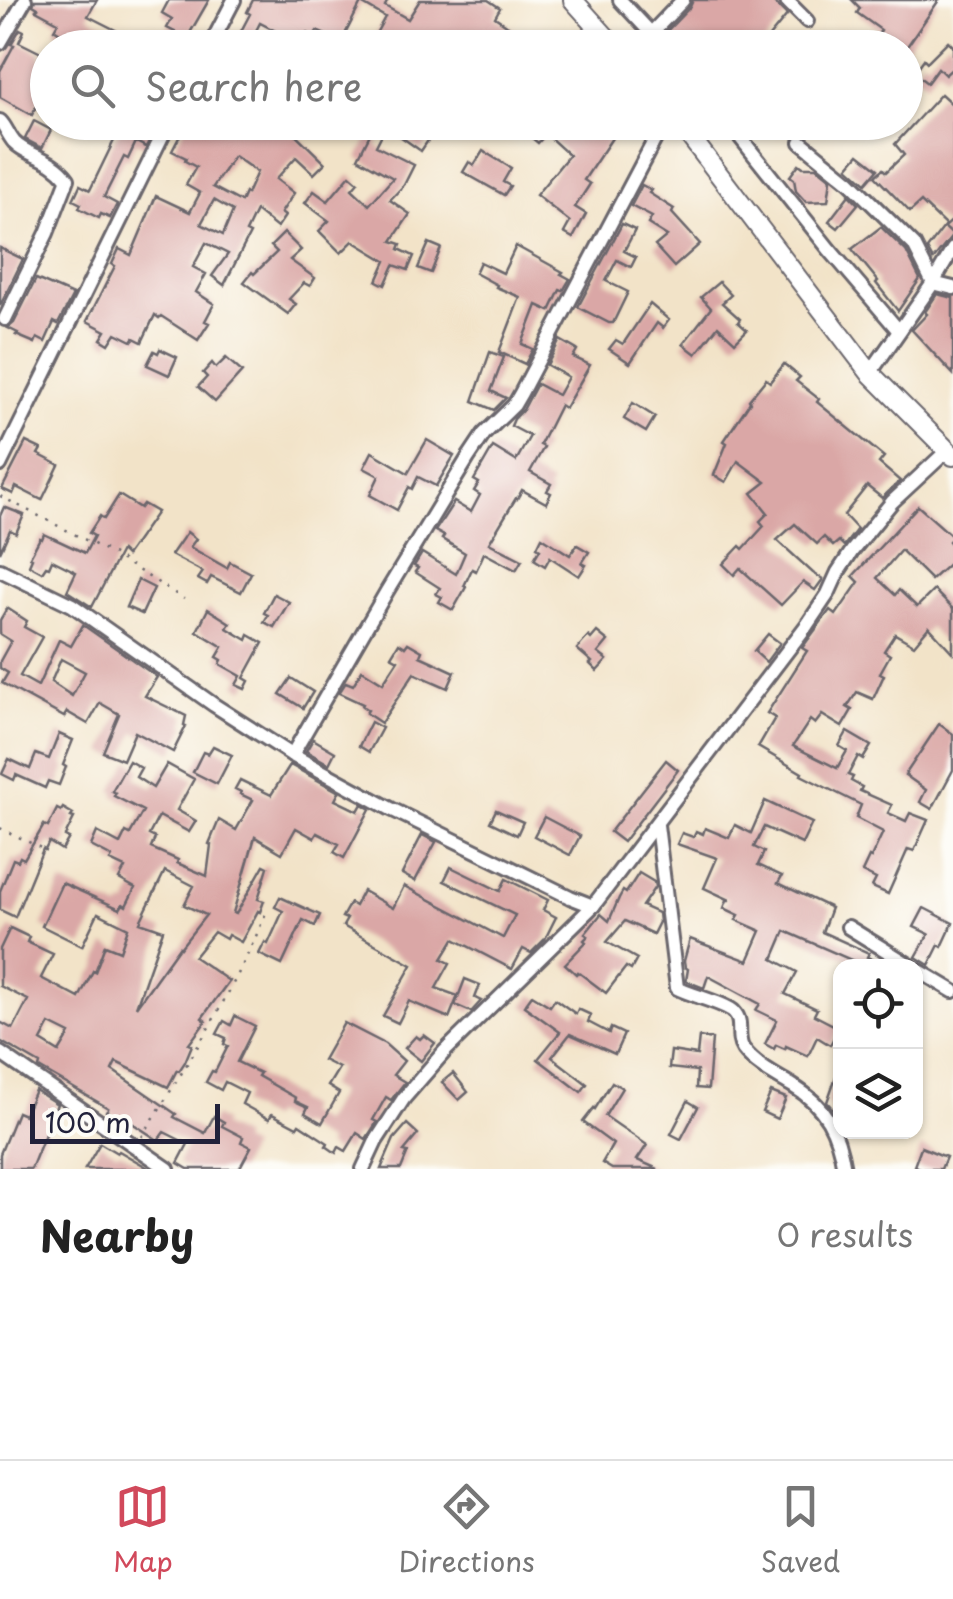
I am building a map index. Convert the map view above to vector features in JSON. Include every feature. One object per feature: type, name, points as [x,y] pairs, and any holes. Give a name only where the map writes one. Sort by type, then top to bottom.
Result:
[{"type":"highway","points":[[573,0],[600,30]]},
{"type":"highway","points":[[693,140],[870,373],[951,453]]},
{"type":"street","points":[[0,43],[25,0]]},
{"type":"street","points":[[218,30],[234,0]]},
{"type":"street","points":[[620,0],[648,30]]},
{"type":"street","points":[[656,30],[682,0]]},
{"type":"street","points":[[786,0],[807,21]]},
{"type":"street","points":[[0,121],[14,143],[50,161],[68,178],[47,233],[5,319]]},
{"type":"street","points":[[0,465],[161,140]]},
{"type":"street","points":[[292,755],[468,458],[484,434],[514,405],[655,140]]},
{"type":"street","points":[[742,140],[899,331]]},
{"type":"street","points":[[801,142],[850,182],[914,246],[933,283],[953,288]]},
{"type":"street","points":[[870,373],[953,249]]},
{"type":"street","points":[[363,1169],[404,1098],[435,1062],[593,906],[807,625],[852,551],[892,502],[951,453]]},
{"type":"street","points":[[0,570],[72,605],[292,755],[391,809],[593,906]]},
{"type":"street","points":[[656,825],[677,988],[732,1009],[740,1020],[739,1040],[744,1049],[766,1071],[819,1105],[840,1144],[844,1169]]},
{"type":"street","points":[[848,927],[899,959]]},
{"type":"street","points":[[923,974],[953,992]]},
{"type":"street","points":[[0,1053],[168,1169]]},
{"type":"path","points":[[0,496],[124,561],[184,599]]},
{"type":"path","points":[[0,828],[43,849]]},
{"type":"path","points":[[136,1147],[207,1032],[267,910]]},
{"type":"building","points":[[35,0],[97,0],[88,16],[116,30],[56,30],[58,22],[33,5]]},
{"type":"building","points":[[169,0],[209,0],[192,30],[167,28],[172,19],[162,13]]},
{"type":"building","points":[[253,0],[388,0],[385,6],[408,19],[420,0],[488,0],[500,8],[495,17],[514,30],[378,30],[385,17],[361,3],[347,30],[274,30],[260,23],[256,30],[242,30],[250,14],[247,12]]},
{"type":"building","points":[[693,0],[772,0],[787,15],[775,30],[668,30]]},
{"type":"building","points":[[852,0],[939,0],[918,30],[881,30],[857,13],[860,8]]},
{"type":"building","points":[[20,29],[24,31],[19,42],[30,48],[30,114],[0,97],[0,71],[14,45],[11,44]]},
{"type":"building","points":[[948,41],[953,46],[953,68],[945,75],[938,68],[927,83],[923,80],[923,60],[927,62]]},
{"type":"building","points":[[941,94],[953,105],[953,220],[946,226],[921,202],[910,212],[875,176],[883,169],[886,172],[904,155],[895,144],[899,140],[923,140],[923,114]]},
{"type":"building","points":[[30,129],[30,140],[46,140],[42,148],[25,139]]},
{"type":"building","points":[[114,140],[149,140],[146,147],[136,142],[128,159],[124,157],[104,197],[117,204],[110,218],[101,214],[99,218],[79,208],[81,204],[73,200],[80,185],[90,190]]},
{"type":"building","points":[[178,140],[301,140],[325,163],[314,174],[296,157],[276,179],[294,193],[281,213],[285,216],[277,228],[256,211],[246,232],[250,234],[224,285],[212,276],[228,254],[206,243],[193,267],[206,274],[196,292],[214,304],[205,321],[209,323],[198,340],[155,315],[142,342],[116,333],[109,344],[101,339],[106,331],[87,321],[115,266],[112,264],[119,249],[131,255],[156,196],[190,212],[200,193],[186,185],[196,167],[172,151]],"holes":[[[234,156],[257,172],[241,202],[213,187]],[[214,200],[233,211],[223,235],[201,224]]]},
{"type":"building","points":[[367,140],[379,140],[376,146],[414,165],[404,185],[390,200],[410,214],[392,241],[414,256],[408,270],[394,265],[385,285],[377,281],[386,261],[353,241],[341,253],[319,231],[329,221],[305,203],[314,191],[328,201],[350,175],[358,182],[352,189],[369,205],[393,178],[358,158]]},
{"type":"building","points":[[405,140],[428,140],[421,151]]},
{"type":"building","points":[[553,140],[611,140],[584,180],[590,184],[575,207],[586,214],[573,238],[564,233],[570,222],[536,195],[569,155]]},
{"type":"building","points":[[483,151],[511,168],[503,182],[510,186],[504,195],[463,172],[469,162],[474,165]]},
{"type":"building","points":[[859,154],[878,169],[866,183],[848,167]]},
{"type":"building","points":[[799,164],[816,167],[831,179],[828,201],[806,202],[796,191],[790,176]]},
{"type":"building","points":[[642,185],[674,209],[672,213],[700,244],[674,267],[655,246],[667,236],[648,224],[652,217],[631,206]]},
{"type":"building","points":[[849,195],[858,204],[838,228],[829,221]]},
{"type":"building","points":[[622,224],[635,230],[624,251],[636,257],[631,267],[617,260],[606,281],[628,292],[613,323],[609,323],[578,307]]},
{"type":"building","points":[[881,227],[906,251],[920,279],[898,311],[852,249]]},
{"type":"building","points":[[944,227],[953,235],[933,260],[927,249]]},
{"type":"building","points":[[284,233],[301,250],[290,260],[315,278],[310,286],[304,283],[289,299],[296,304],[288,314],[244,282],[277,252],[271,246]]},
{"type":"building","points":[[429,243],[441,248],[431,273],[418,268]]},
{"type":"building","points":[[516,246],[570,279],[550,311],[537,305],[522,344],[533,349],[525,364],[499,352],[520,297],[475,273],[480,262],[503,273]]},
{"type":"building","points":[[0,248],[23,259],[0,306]]},
{"type":"building","points":[[36,279],[73,295],[45,342],[37,338],[35,343],[8,328]]},
{"type":"building","points":[[719,282],[731,295],[722,303],[747,330],[735,342],[718,326],[696,354],[683,344],[711,308],[701,297]]},
{"type":"building","points":[[937,294],[953,298],[953,374],[912,330],[927,314]]},
{"type":"building","points":[[650,304],[669,320],[663,328],[657,323],[630,363],[609,349],[616,340],[623,344]]},
{"type":"building","points":[[560,340],[577,350],[573,357],[590,365],[565,408],[560,405],[530,472],[551,484],[547,491],[551,493],[546,503],[522,490],[489,543],[522,560],[516,570],[484,553],[453,610],[439,602],[442,597],[436,594],[440,588],[415,572],[418,568],[414,566],[422,553],[456,574],[465,553],[435,531],[454,502],[471,512],[480,495],[474,491],[479,483],[474,480],[493,447],[516,461],[530,436],[511,426],[514,419],[537,384],[558,395],[568,377],[547,365]]},
{"type":"building","points":[[160,349],[177,357],[169,375],[147,365],[154,351],[158,353]]},
{"type":"building","points":[[490,352],[504,357],[491,391],[506,398],[494,410],[473,401]]},
{"type":"building","points":[[226,358],[242,372],[215,402],[198,387],[212,363],[216,368]]},
{"type":"building","points":[[784,364],[800,377],[796,381],[819,399],[817,402],[884,457],[879,463],[900,481],[882,498],[867,486],[844,515],[857,529],[844,546],[839,541],[833,546],[824,537],[817,544],[795,524],[777,540],[823,579],[815,590],[803,582],[781,605],[740,568],[734,575],[723,564],[764,526],[760,521],[768,513],[752,493],[766,482],[738,461],[726,482],[714,475],[727,443],[724,441],[749,400]]},
{"type":"building","points":[[633,403],[655,417],[646,432],[624,419]]},
{"type":"building","points":[[427,440],[454,456],[436,486],[418,477],[397,510],[370,495],[379,476],[364,468],[372,452],[408,473]]},
{"type":"building","points":[[26,442],[59,465],[42,500],[16,487],[13,494],[2,489]]},
{"type":"building","points":[[119,495],[140,508],[143,504],[157,512],[126,556],[121,551],[92,607],[67,591],[76,572],[52,560],[42,572],[29,565],[30,557],[44,534],[85,553],[94,536],[89,533],[100,516],[104,519]]},
{"type":"building","points":[[918,506],[953,537],[949,541],[953,560],[931,580],[901,550],[877,578],[895,595],[899,590],[917,607],[934,590],[953,609],[953,653],[929,627],[914,645],[895,634],[884,651],[890,655],[873,699],[857,692],[847,707],[852,710],[842,727],[822,715],[815,724],[810,720],[793,746],[837,768],[847,751],[839,746],[847,732],[871,746],[863,759],[858,756],[848,775],[862,787],[860,791],[892,805],[888,813],[906,821],[910,813],[928,820],[914,851],[908,849],[888,894],[872,887],[876,879],[862,872],[883,832],[856,818],[861,805],[801,775],[758,747],[775,718],[767,713],[807,651],[802,648],[830,610],[836,615],[859,582],[853,576]]},
{"type":"building","points":[[4,507],[24,515],[16,533],[10,530],[0,552],[0,516]]},
{"type":"building","points":[[187,532],[196,539],[190,547],[227,568],[230,562],[251,573],[241,592],[211,577],[207,584],[198,579],[203,572],[171,555]]},
{"type":"building","points":[[542,537],[570,555],[577,545],[589,552],[579,576],[550,557],[545,566],[534,559]]},
{"type":"building","points":[[138,580],[154,588],[142,614],[126,607]]},
{"type":"building","points":[[274,594],[289,602],[274,627],[264,622],[268,615],[264,613]]},
{"type":"building","points":[[7,608],[27,621],[24,627],[42,637],[20,676],[38,686],[59,640],[71,646],[83,625],[157,677],[145,696],[186,716],[186,726],[173,752],[135,732],[123,760],[103,752],[119,714],[100,703],[88,724],[67,712],[64,717],[2,683],[8,673],[0,668],[0,661],[11,641],[0,634],[0,620]],"holes":[[[61,659],[85,672],[72,696],[51,682]]]},
{"type":"building","points":[[208,609],[230,623],[227,628],[247,640],[249,635],[263,643],[244,678],[249,681],[245,689],[236,685],[241,676],[220,664],[222,660],[217,657],[223,647],[197,631]]},
{"type":"building","points":[[597,632],[608,641],[598,653],[607,660],[597,671],[577,649]]},
{"type":"building","points":[[768,634],[780,643],[766,662],[754,651]]},
{"type":"building","points":[[399,643],[405,647],[408,643],[422,651],[420,656],[455,672],[448,688],[414,673],[381,723],[366,713],[363,704],[339,693],[346,682],[353,685],[362,670],[383,683],[398,660],[391,656]]},
{"type":"building","points":[[291,678],[313,692],[303,708],[280,694]]},
{"type":"building","points":[[371,722],[382,728],[369,752],[359,746]]},
{"type":"building","points":[[939,724],[953,734],[953,770],[932,809],[920,802],[926,790],[905,775]]},
{"type":"building","points":[[59,734],[73,740],[59,785],[48,781],[45,788],[16,775],[14,780],[2,774],[9,759],[30,769],[36,754],[49,759]]},
{"type":"building","points":[[313,739],[335,752],[329,764],[306,751]]},
{"type":"building","points":[[213,746],[232,755],[217,784],[193,772],[203,752],[208,754]]},
{"type":"building","points":[[666,760],[678,770],[623,842],[610,832]]},
{"type":"building","points":[[129,761],[141,768],[136,777],[153,788],[167,764],[194,779],[177,810],[196,821],[189,832],[159,816],[149,835],[155,838],[151,848],[207,876],[209,844],[219,820],[236,830],[253,800],[235,789],[240,780],[271,795],[290,765],[339,792],[335,800],[358,811],[362,804],[370,809],[344,858],[334,852],[339,844],[317,833],[314,838],[296,828],[282,853],[255,837],[233,913],[236,914],[264,865],[268,867],[258,899],[264,901],[241,942],[214,932],[194,957],[229,981],[202,1018],[206,1021],[189,1044],[192,1045],[185,1062],[168,1087],[116,1062],[112,1070],[176,1114],[174,1117],[205,1133],[214,1116],[224,1122],[222,1126],[243,1137],[241,1142],[251,1147],[239,1169],[188,1169],[178,1163],[188,1144],[164,1132],[158,1140],[132,1123],[128,1129],[113,1119],[106,1111],[108,1108],[0,1041],[0,1022],[13,1029],[28,1000],[0,986],[0,949],[10,928],[29,937],[27,942],[53,954],[41,978],[79,998],[105,945],[120,951],[128,928],[98,913],[82,946],[42,926],[62,883],[120,909],[123,904],[126,906],[135,888],[119,879],[125,868],[91,846],[97,832],[120,844],[143,811],[114,796],[112,791]],"holes":[[[165,871],[194,886],[184,905],[206,915],[136,1007],[163,930],[140,922]],[[50,1024],[70,1034],[59,1052],[41,1041]]]},
{"type":"building","points":[[765,801],[812,823],[802,844],[764,827],[754,847],[764,852],[758,865],[782,876],[778,883],[831,908],[822,932],[869,953],[867,957],[871,959],[849,959],[785,931],[773,959],[797,972],[785,994],[817,1009],[814,1015],[833,1025],[830,1045],[817,1037],[808,1056],[786,1046],[785,1049],[776,1045],[774,1049],[765,1044],[777,1020],[756,1010],[760,1004],[708,976],[704,988],[686,981],[688,969],[684,961],[690,939],[748,961],[761,931],[736,920],[739,915],[724,908],[730,900],[704,888],[717,858],[677,844],[682,833],[693,837],[696,831],[703,834],[705,828],[729,838],[735,825],[751,833]]},
{"type":"building","points":[[63,808],[74,818],[62,850],[49,842],[43,849],[15,917],[0,910],[0,891],[13,859],[24,859],[44,825],[48,827],[57,809]]},
{"type":"building","points":[[496,810],[523,822],[517,835],[490,822]]},
{"type":"building","points":[[544,817],[580,836],[570,855],[534,836]]},
{"type":"building","points":[[422,835],[436,842],[415,881],[402,874]]},
{"type":"building","points":[[451,867],[500,891],[506,879],[548,900],[543,910],[556,917],[545,939],[531,953],[523,949],[512,969],[454,939],[442,959],[450,963],[436,988],[458,996],[449,1018],[409,1001],[398,1023],[383,1016],[412,965],[343,926],[347,919],[342,917],[350,903],[355,906],[363,891],[393,908],[404,886],[503,938],[515,915],[444,881]]},
{"type":"building","points":[[639,873],[654,882],[655,887],[642,906],[658,913],[659,922],[653,934],[625,921],[607,942],[637,959],[606,993],[565,964],[586,942],[585,934],[601,914],[609,921],[623,891],[626,893]]},
{"type":"building","points":[[280,897],[320,915],[315,926],[303,920],[282,965],[259,954],[283,911],[275,907]]},
{"type":"building","points":[[924,908],[953,923],[929,965],[916,957],[929,934],[914,927]]},
{"type":"building","points":[[465,979],[480,985],[475,998],[481,1001],[471,1012],[455,1005]]},
{"type":"building","points":[[532,995],[550,1006],[555,999],[576,1014],[578,1009],[591,1015],[588,1022],[609,1033],[611,1028],[624,1034],[615,1054],[570,1034],[552,1057],[587,1084],[581,1092],[538,1059],[560,1032],[524,1006]]},
{"type":"building","points":[[235,1016],[255,1026],[237,1062],[296,1098],[308,1107],[305,1113],[322,1123],[339,1093],[328,1086],[339,1068],[323,1060],[344,1023],[385,1044],[404,1061],[393,1075],[405,1082],[391,1100],[386,1097],[366,1139],[357,1133],[346,1151],[339,1147],[336,1153],[299,1124],[297,1127],[272,1114],[269,1119],[242,1104],[247,1093],[225,1082],[221,1090],[206,1082],[228,1046],[224,1044],[226,1038],[217,1034],[224,1021],[231,1025]]},
{"type":"building","points":[[424,1035],[435,1043],[421,1061],[405,1048],[416,1036],[420,1039]]},
{"type":"building","points":[[699,1037],[712,1039],[708,1089],[696,1088],[697,1071],[669,1068],[671,1051],[697,1055]]},
{"type":"building","points":[[453,1073],[468,1092],[459,1100],[442,1082]]},
{"type":"building","points":[[612,1082],[622,1088],[605,1116],[647,1145],[637,1160],[658,1169],[612,1169],[602,1163],[613,1144],[583,1122]]},
{"type":"building","points":[[833,1085],[833,1108],[827,1102]]},
{"type":"building","points":[[35,1090],[57,1104],[31,1169],[0,1169],[0,1154],[17,1112],[24,1115]]},
{"type":"building","points":[[771,1092],[786,1098],[777,1119],[762,1112]]},
{"type":"building","points":[[688,1101],[698,1107],[681,1139],[671,1134]]},
{"type":"building","points":[[407,1124],[418,1134],[404,1151],[408,1152],[401,1169],[381,1169],[394,1139]]},
{"type":"building","points":[[100,1143],[119,1151],[150,1169],[85,1169]]},
{"type":"building","points":[[921,1147],[946,1157],[941,1169],[914,1166]]}]
